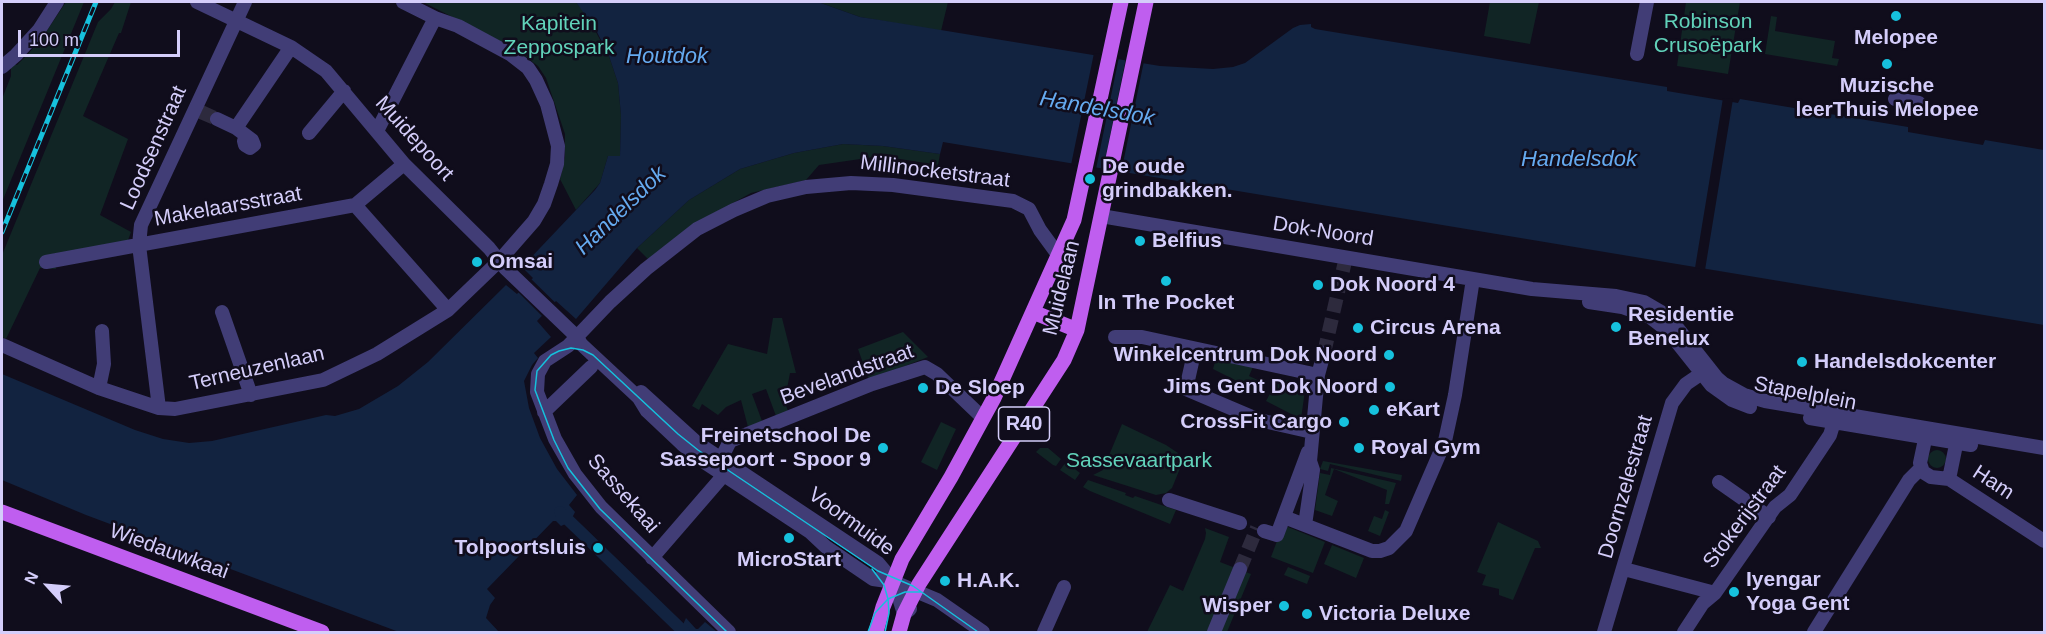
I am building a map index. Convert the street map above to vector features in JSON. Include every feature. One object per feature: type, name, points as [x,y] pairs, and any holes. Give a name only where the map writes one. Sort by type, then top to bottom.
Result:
[{"type":"main road","name":"Muidelaan","points":[[894,582],[902,559],[951,477],[994,398],[1074,220],[1121,2]]},
{"type":"main road","name":"Muidelaan","points":[[904,614],[920,593],[1058,370],[1077,330],[1146,2]]},
{"type":"main road","points":[[1033,312],[1077,330]]},
{"type":"main road","name":"Wiedauwkaai","points":[[2,512],[322,633]]},
{"type":"main road","name":"R40","points":[[876,633],[883,607],[894,582]]},
{"type":"main road","name":"R40","points":[[899,633],[904,614]]},
{"type":"street","points":[[5,64],[39,30],[57,2]]},
{"type":"street","name":"Loodsenstraat","points":[[159,408],[139,245],[141,225],[198,110],[245,2]]},
{"type":"street","name":"Terneuzenlaan","points":[[2,345],[99,388],[159,408],[175,409],[323,380],[377,354],[448,310],[499,261],[534,221],[544,204],[556,164],[558,146],[547,104],[537,80],[528,68],[500,48],[458,26],[435,18],[403,2]]},
{"type":"street","points":[[1637,54],[1647,2]]},
{"type":"street","name":"Muidepoort","points":[[204,3],[291,46],[326,71],[404,164],[575,335]]},
{"type":"street","points":[[377,131],[435,18]]},
{"type":"street","points":[[218,119],[241,132],[291,46]]},
{"type":"street","points":[[309,133],[344,91]]},
{"type":"street","points":[[1895,99],[1919,103]]},
{"type":"street","name":"Makelaarsstraat","points":[[46,262],[355,205],[404,164]]},
{"type":"street","name":"Millinocketstraat","points":[[575,335],[646,269],[698,229],[767,196],[806,187],[850,183],[893,185],[1013,201],[1029,209],[1059,256]]},
{"type":"street","points":[[355,205],[448,310]]},
{"type":"street","name":"Dok-Noord","points":[[1101,216],[1537,290],[1566,298],[1648,310]]},
{"type":"street","points":[[1284,517],[1372,551],[1389,548],[1406,531],[1444,441],[1455,395],[1473,279]]},
{"type":"street","name":"Stapelplein","points":[[1648,310],[1705,371],[1720,393],[1743,405],[1834,422],[1887,426]]},
{"type":"street","points":[[222,312],[251,395]]},
{"type":"street","points":[[99,388],[104,364],[102,331]]},
{"type":"street","name":"Sassekaai","points":[[575,335],[568,346],[545,361],[538,374],[537,392],[558,444],[575,474],[601,507],[729,633]]},
{"type":"street","name":"Voormuide","points":[[575,335],[585,340],[683,431],[726,467],[878,563],[894,582]]},
{"type":"street","points":[[1115,337],[1142,337],[1318,375]]},
{"type":"street","points":[[1196,349],[1186,388],[1258,420],[1312,438]]},
{"type":"street","points":[[1305,525],[1313,470],[1310,461],[1318,375],[1324,353]]},
{"type":"street","name":"Bevelandstraat","points":[[726,467],[730,441],[872,384],[926,366],[983,418]]},
{"type":"street","points":[[544,412],[591,367]]},
{"type":"street","name":"Stapelplein","points":[[1705,371],[1724,384],[1755,399],[1957,438]]},
{"type":"street","name":"Doornzelestraat","points":[[1604,633],[1672,403],[1686,384],[1705,371]]},
{"type":"street","name":"Stokerijstraat","points":[[1684,633],[1702,603],[1715,593],[1775,507],[1790,495],[1830,435],[1834,422]]},
{"type":"street","points":[[1814,633],[1909,480],[1921,468],[1926,432]]},
{"type":"street","points":[[1264,531],[1277,536],[1312,438]]},
{"type":"street","points":[[1957,438],[2044,448]]},
{"type":"street","points":[[1957,438],[2044,457]]},
{"type":"street","name":"Ham","points":[[1949,479],[1957,438]]},
{"type":"street","points":[[652,558],[726,467]]},
{"type":"street","name":"Ham","points":[[1921,468],[1927,475],[1949,479],[2044,541]]},
{"type":"street","points":[[1719,482],[1769,517]]},
{"type":"street","points":[[1169,500],[1240,523]]},
{"type":"street","points":[[1214,633],[1240,569]]},
{"type":"street","points":[[1624,569],[1715,593]]},
{"type":"street","points":[[894,582],[937,600],[983,633]]},
{"type":"street","points":[[894,582],[904,614]]},
{"type":"street","points":[[1044,633],[1064,587]]},
{"type":"green space","points":[[66,2],[84,2],[2,202],[2,99],[11,76],[11,65],[13,63],[17,65],[28,54]]},
{"type":"green space","points":[[115,2],[131,2],[121,33],[119,33],[83,116],[128,139],[100,215],[131,232],[127,243],[53,254],[56,269],[40,268],[6,339],[2,337],[2,255],[98,22]]},
{"type":"green space","name":"Kapitein Zeppospark","points":[[423,2],[576,2],[586,14],[609,56],[618,83],[621,115],[620,157],[608,156],[600,183],[576,210],[560,179],[565,157],[565,134],[546,78],[538,66],[515,49]]},
{"type":"green space","points":[[818,2],[948,2],[941,31],[860,17]]},
{"type":"green space","points":[[1490,2],[1539,2],[1530,44],[1484,36]]},
{"type":"green space","name":"Robinson Crusoëpark","points":[[1686,2],[1740,2],[1728,74],[1677,66]]},
{"type":"green space","points":[[1771,16],[1777,17],[1775,31],[1835,41],[1832,58],[1839,59],[1837,66],[1765,54]]},
{"type":"green space","points":[[843,144],[883,146],[940,154],[938,165],[881,156],[819,165],[806,180],[751,193],[704,219],[651,262],[637,248],[689,200],[740,169],[794,153]]},
{"type":"green space","points":[[773,318],[782,318],[796,373],[790,373],[786,394],[780,395],[788,411],[776,416],[766,389],[752,394],[762,421],[748,427],[741,400],[726,407],[718,415],[702,404],[699,410],[692,406],[728,344],[767,354]]},
{"type":"green space","points":[[903,332],[928,357],[869,380],[858,349]]},
{"type":"green space","points":[[1218,360],[1253,367],[1249,376],[1260,381],[1255,390],[1213,369]]},
{"type":"green space","points":[[1278,379],[1306,383],[1301,419],[1266,401]]},
{"type":"green space","points":[[941,422],[956,429],[937,470],[921,462]]},
{"type":"green space","name":"Sassevaartpark","points":[[1122,424],[1178,453],[1181,466],[1172,488],[1166,493],[1156,495],[1093,475],[1103,470]]},
{"type":"green space","points":[[1040,448],[1048,448],[1061,459],[1056,466],[1036,452]]},
{"type":"green space","points":[[1937,450],[1943,453],[1946,459],[1943,465],[1937,468],[1931,465],[1928,459],[1931,453]]},
{"type":"green space","points":[[1323,461],[1402,475],[1401,481],[1330,464],[1328,471],[1320,469]]},
{"type":"green space","points":[[1066,462],[1080,473],[1075,480],[1060,470]]},
{"type":"green space","points":[[1331,468],[1396,483],[1389,504],[1385,504],[1387,490],[1334,469],[1325,495],[1338,501],[1332,516],[1315,510],[1320,473],[1330,475]]},
{"type":"green space","points":[[1088,480],[1126,493],[1125,495],[1133,498],[1135,496],[1176,510],[1170,524],[1090,491],[1083,487]]},
{"type":"green space","points":[[1385,510],[1389,512],[1380,536],[1368,531],[1374,516],[1382,519]]},
{"type":"green space","points":[[1498,522],[1538,541],[1541,548],[1535,548],[1513,600],[1499,595],[1499,589],[1482,585],[1486,575],[1477,572]]},
{"type":"green space","points":[[1283,525],[1325,542],[1313,573],[1271,557]]},
{"type":"green space","points":[[1205,528],[1229,537],[1220,562],[1251,574],[1227,632],[1147,632],[1170,585],[1183,591],[1205,539]]},
{"type":"green space","points":[[1332,545],[1364,558],[1356,578],[1324,564]]},
{"type":"green space","points":[[1288,567],[1310,576],[1307,584],[1284,575]]},
{"type":"water","name":"Handelsdok","points":[[576,2],[818,2],[860,17],[1160,66],[1213,69],[1245,63],[1293,28],[1311,24],[1311,27],[1315,29],[1667,87],[1667,91],[1738,103],[1740,99],[1908,127],[1908,132],[1983,145],[1985,140],[2044,150],[2044,325],[943,142],[940,154],[883,146],[843,144],[794,153],[740,169],[689,200],[637,248],[576,319],[556,301],[537,321],[551,337],[534,353],[538,358],[524,381],[529,408],[540,438],[557,469],[577,495],[569,505],[575,512],[570,522],[561,526],[553,521],[487,589],[495,598],[486,618],[499,632],[399,632],[86,515],[2,480],[2,374],[135,430],[163,439],[189,443],[212,441],[359,409],[398,386],[428,362],[506,285],[517,294],[533,278],[522,267],[595,190],[600,183],[608,156],[620,156],[621,115],[618,83],[609,56],[597,32]]},
{"type":"water","points":[[686,618],[696,629],[705,622],[717,632],[673,632],[681,629]]},
{"type":"pier","points":[[1094,53],[1119,57],[1096,169],[1071,165]]},
{"type":"pier","points":[[1126,58],[1144,61],[1121,173],[1103,170]]},
{"type":"pier","points":[[1723,98],[1733,99],[1705,270],[1695,268]]},
{"type":"pier","points":[[524,273],[575,322],[556,305],[544,318],[512,286],[517,290],[529,278]]},
{"type":"waterway","points":[[560,512],[684,632]]},
{"type":"tunnel","points":[[201,112],[217,119]]},
{"type":"tunnel","points":[[1324,353],[1346,257]]},
{"type":"tunnel","points":[[1240,569],[1257,528]]},
{"type":"tram line","points":[[727,632],[600,509],[568,468],[554,440],[535,390],[537,371],[551,355],[571,348],[593,355],[698,450],[878,571],[913,586],[978,632]]},
{"type":"tram line","points":[[872,569],[884,585],[888,599],[889,613],[885,632]]},
{"type":"tram line","points":[[868,632],[875,613],[888,599],[905,592],[921,592]]},
{"type":"railway","points":[[2,232],[96,2]]},
{"type":"place","name":"Melopee","points":[[1896,16]]},
{"type":"place","name":"Muzische leerThuis Melopee","points":[[1887,64]]},
{"type":"place","name":"De oude grindbakken.","points":[[1090,179]]},
{"type":"place","name":"Belfius","points":[[1140,241]]},
{"type":"place","name":"Omsai","points":[[477,262]]},
{"type":"place","name":"In The Pocket","points":[[1166,281]]},
{"type":"place","name":"Dok Noord 4","points":[[1318,285]]},
{"type":"place","name":"Residentie Benelux","points":[[1616,327]]},
{"type":"place","name":"Circus Arena","points":[[1358,328]]},
{"type":"place","name":"Winkelcentrum Dok Noord","points":[[1389,355]]},
{"type":"place","name":"Handelsdokcenter","points":[[1802,362]]},
{"type":"place","name":"Jims Gent Dok Noord","points":[[1390,387]]},
{"type":"place","name":"De Sloep","points":[[923,388]]},
{"type":"place","name":"eKart","points":[[1374,410]]},
{"type":"place","name":"CrossFit Cargo","points":[[1344,422]]},
{"type":"place","name":"Freinetschool De Sassepoort - Spoor 9","points":[[883,448]]},
{"type":"place","name":"Royal Gym","points":[[1359,448]]},
{"type":"place","name":"MicroStart","points":[[789,538]]},
{"type":"place","name":"Tolpoortsluis","points":[[598,548]]},
{"type":"place","name":"H.A.K.","points":[[945,581]]},
{"type":"place","name":"Iyengar Yoga Gent","points":[[1734,592]]},
{"type":"place","name":"Wisper","points":[[1284,606]]},
{"type":"place","name":"Victoria Deluxe","points":[[1307,614]]},
{"type":"water label","name":"Houtdok","points":[[667,57]]}]
